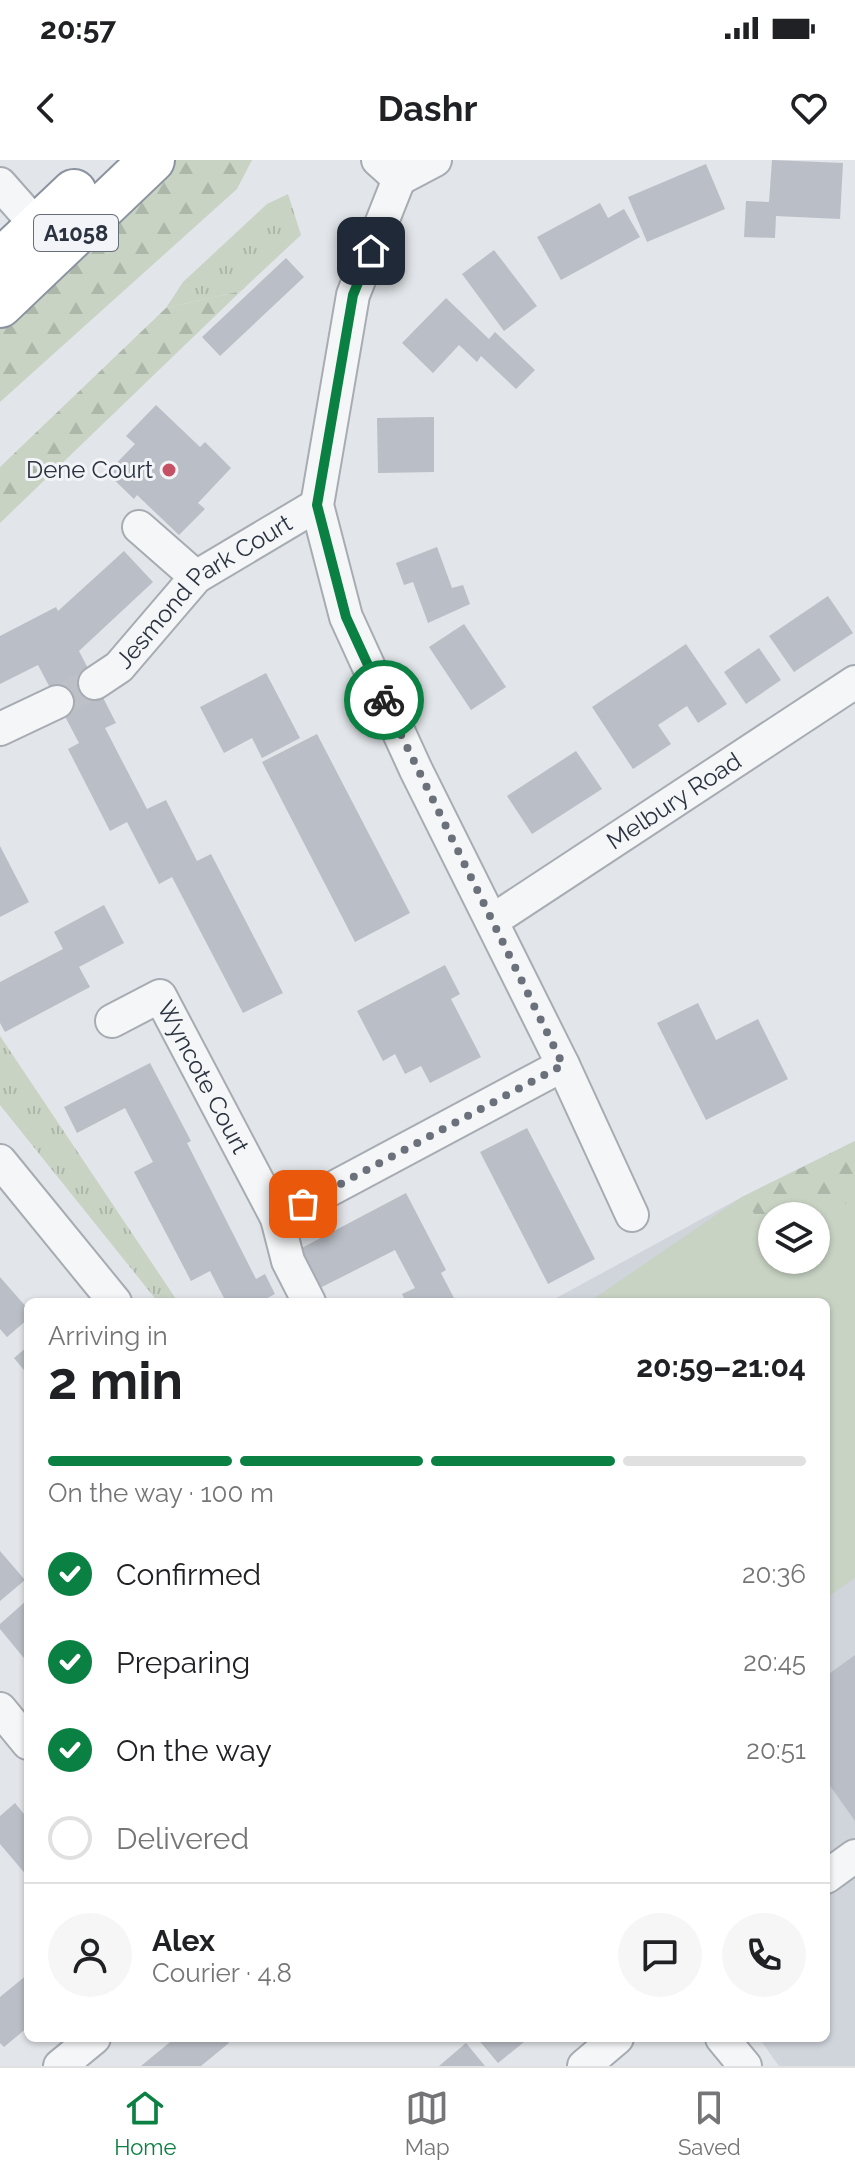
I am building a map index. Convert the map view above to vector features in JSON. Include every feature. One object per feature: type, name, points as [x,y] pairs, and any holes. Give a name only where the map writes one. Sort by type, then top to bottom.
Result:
[{"type":"highway","name":"A1058","points":[[0,262],[107,160]]},
{"type":"highway","name":"A1058","points":[[0,305],[152,160]]},
{"type":"street","points":[[435,160],[389,169],[353,295],[317,505],[346,617],[416,770],[563,1065],[632,1215]]},
{"type":"street","points":[[0,184],[38,227]]},
{"type":"street","name":"Jesmond Park Court","points":[[95,683],[119,667],[196,577],[317,505]]},
{"type":"street","points":[[139,527],[196,577]]},
{"type":"street","name":"Melbury Road","points":[[492,921],[855,682]]},
{"type":"street","points":[[0,729],[57,702]]},
{"type":"street","name":"Wyncote Court","points":[[112,1021],[160,996],[277,1218]]},
{"type":"street","points":[[307,1298],[288,1261],[277,1218],[563,1065]]},
{"type":"street","points":[[0,1161],[112,1298]]},
{"type":"street","points":[[0,1709],[24,1738]]},
{"type":"street","points":[[830,1874],[855,1856]]},
{"type":"street","points":[[60,2066],[89,2042]]},
{"type":"street","points":[[584,2066],[612,2042]]},
{"type":"street","points":[[725,2042],[745,2066]]},
{"type":"shaded area","points":[[855,1141],[855,2066],[779,2066],[762,2042],[830,2042],[830,1298],[556,1298],[742,1197]]},
{"type":"green space","points":[[174,160],[252,160],[237,189],[0,402],[0,328]]},
{"type":"green space","points":[[288,194],[301,235],[241,291],[166,308],[183,282],[267,204]]},
{"type":"green space","points":[[241,291],[0,523],[0,467],[166,308]]},
{"type":"green space","points":[[0,1036],[175,1298],[155,1298],[0,1105]]},
{"type":"green space","points":[[855,1141],[855,1197],[830,1215],[830,1202],[758,1202],[758,1219],[742,1197]]},
{"type":"green space","points":[[742,1197],[758,1219],[758,1274],[830,1274],[830,1215],[855,1197],[855,1578],[830,1595],[830,1298],[595,1298]]},
{"type":"building","points":[[772,160],[843,163],[840,219],[776,216],[775,238],[744,237],[746,201],[769,202]]},
{"type":"building","points":[[706,164],[725,209],[647,242],[628,197]]},
{"type":"building","points":[[600,203],[608,218],[624,209],[640,237],[561,280],[537,237]]},
{"type":"building","points":[[494,250],[537,306],[504,331],[462,274]]},
{"type":"building","points":[[286,258],[304,277],[220,356],[202,337]]},
{"type":"building","points":[[446,298],[489,339],[495,332],[535,370],[516,389],[481,356],[477,362],[459,345],[433,373],[402,343]]},
{"type":"building","name":"Dene Court","points":[[156,405],[200,447],[205,442],[231,468],[198,503],[205,509],[179,535],[137,495],[134,499],[107,473],[135,444],[126,436]]},
{"type":"building","points":[[434,417],[434,472],[378,473],[377,418]]},
{"type":"building","points":[[437,547],[452,588],[463,585],[470,604],[428,623],[413,582],[404,585],[396,563]]},
{"type":"building","points":[[124,551],[153,582],[79,651],[116,723],[105,728],[147,809],[166,800],[197,861],[211,854],[283,993],[243,1013],[172,877],[159,884],[127,822],[110,831],[68,749],[79,743],[38,665],[0,684],[0,636],[56,607],[58,611]]},
{"type":"building","points":[[828,596],[853,633],[794,672],[769,636]]},
{"type":"building","points":[[464,624],[506,687],[471,710],[429,647]]},
{"type":"building","points":[[686,644],[727,704],[698,723],[687,706],[658,725],[671,744],[633,769],[592,707]]},
{"type":"building","points":[[759,648],[781,680],[746,704],[724,672]]},
{"type":"building","points":[[266,673],[300,738],[262,758],[252,738],[224,753],[200,707]]},
{"type":"building","points":[[317,734],[410,913],[355,942],[262,762]]},
{"type":"building","points":[[576,751],[602,789],[532,834],[507,796]]},
{"type":"building","points":[[0,846],[29,902],[0,917]]},
{"type":"building","points":[[104,905],[124,943],[79,967],[90,987],[5,1032],[0,1023],[0,982],[63,949],[54,932]]},
{"type":"building","points":[[445,965],[460,994],[451,999],[481,1057],[430,1083],[421,1066],[405,1074],[395,1054],[383,1061],[357,1011]]},
{"type":"building","points":[[698,1003],[716,1040],[758,1019],[788,1079],[706,1120],[657,1023]]},
{"type":"building","points":[[150,1063],[191,1141],[187,1143],[256,1279],[265,1274],[275,1294],[268,1298],[224,1298],[210,1271],[191,1281],[134,1172],[153,1162],[125,1108],[77,1133],[64,1107]]},
{"type":"building","points":[[527,1128],[595,1259],[548,1284],[480,1152]]},
{"type":"building","points":[[406,1193],[446,1270],[441,1273],[454,1298],[404,1298],[402,1294],[415,1288],[395,1250],[316,1290],[296,1251]]},
{"type":"building","points":[[0,1277],[24,1304],[24,1322],[7,1337],[0,1329]]},
{"type":"building","points":[[24,1349],[24,1370],[14,1358]]},
{"type":"building","points":[[0,1551],[24,1581],[0,1601]]},
{"type":"building","points":[[24,1603],[24,1658],[0,1629],[0,1624]]},
{"type":"building","points":[[855,1655],[855,1821],[830,1786],[830,1673]]},
{"type":"building","points":[[15,1803],[24,1814],[24,1872],[0,1844],[0,1816]]},
{"type":"building","points":[[24,1977],[24,2030],[4,2047],[0,2043],[0,1997]]},
{"type":"building","points":[[170,2042],[229,2043],[201,2066],[141,2066]]},
{"type":"building","points":[[480,2042],[524,2042],[498,2063]]},
{"type":"building","points":[[466,2043],[485,2066],[439,2066]]},
{"type":"tunnel","points":[[57,702],[95,683]]},
{"type":"way so far","points":[[303,1204],[563,1065],[384,700]]},
{"type":"place","name":"Dene Court","points":[[169,470]]},
{"type":"route","points":[[371,251],[353,295],[317,505],[346,617],[384,700]]}]
